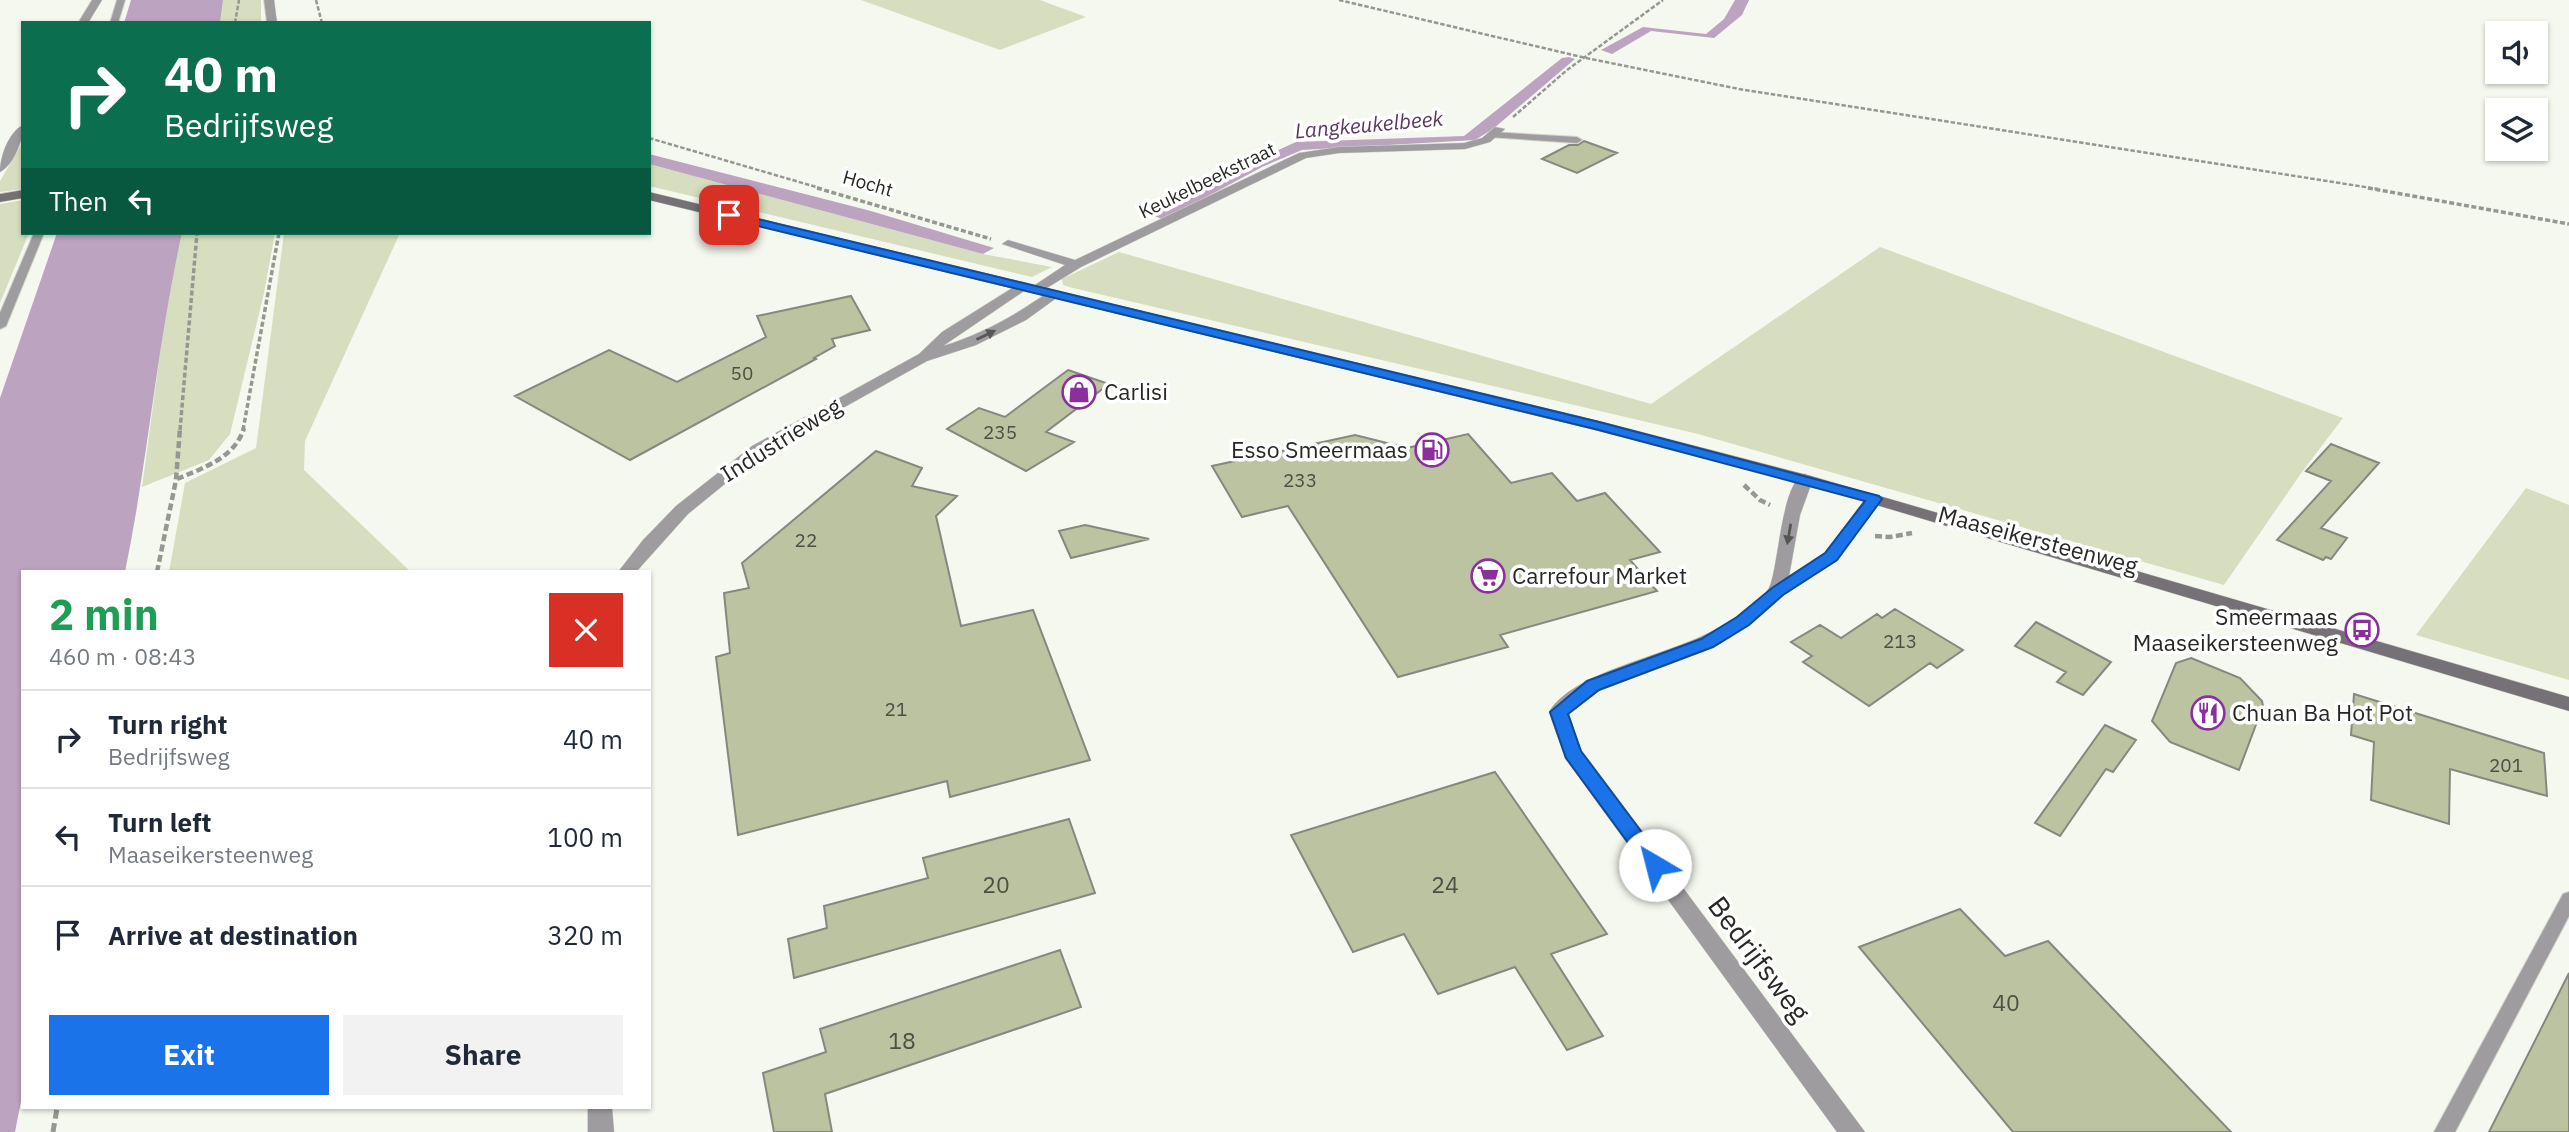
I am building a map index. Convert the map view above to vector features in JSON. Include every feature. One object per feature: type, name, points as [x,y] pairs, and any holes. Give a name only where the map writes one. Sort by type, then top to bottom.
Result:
[{"type":"main road","points":[[2,197],[21,194]]},
{"type":"main road","name":"Maaseikersteenweg","points":[[651,196],[1805,479],[2569,704]]},
{"type":"street","points":[[84,21],[97,0]]},
{"type":"street","points":[[269,0],[272,21]]},
{"type":"street","points":[[0,168],[21,131]]},
{"type":"street","name":"Keukelbeekstraat","points":[[1030,288],[1303,155],[1339,150],[1465,146],[1496,132]]},
{"type":"street","points":[[1008,244],[1076,264]]},
{"type":"street","name":"Industrieweg","points":[[922,358],[947,335],[1030,288]]},
{"type":"street","name":"Industrieweg","points":[[629,570],[681,510],[747,457],[922,358],[971,342],[1021,317],[1055,294]]},
{"type":"street","points":[[1777,591],[1793,512],[1805,479]]},
{"type":"street","name":"Bedrijfsweg","points":[[1852,1132],[1572,753],[1559,712],[1593,685],[1707,643],[1743,621],[1777,591],[1831,556],[1874,499]]},
{"type":"street","points":[[600,1109],[601,1132]]},
{"type":"lane","points":[[115,21],[121,0]]},
{"type":"lane","points":[[1496,132],[1577,139]]},
{"type":"lane","points":[[0,326],[38,235]]},
{"type":"lane","points":[[2444,1132],[2569,899]]},
{"type":"path","points":[[235,21],[239,0]]},
{"type":"path","points":[[316,0],[322,21]]},
{"type":"path","points":[[1339,0],[1586,58],[1739,89],[2346,184],[2569,224]]},
{"type":"path","points":[[1496,132],[1544,88],[1645,16],[1663,0]]},
{"type":"path","name":"Hocht","points":[[651,139],[1008,244]]},
{"type":"path","points":[[157,570],[176,480],[197,235]]},
{"type":"path","points":[[176,480],[218,460],[237,446],[243,432],[279,235]]},
{"type":"path","points":[[1735,477],[1760,500],[1793,512]]},
{"type":"path","name":"Maaseikersteenweg","points":[[1851,530],[1880,538],[1920,532]]},
{"type":"path","points":[[53,1132],[57,1109]]},
{"type":"green space","points":[[223,0],[261,0],[261,21],[220,21]]},
{"type":"green space","points":[[861,0],[1040,0],[1086,17],[1000,50]]},
{"type":"green space","points":[[21,145],[21,189],[0,192],[0,181]]},
{"type":"green space","points":[[651,165],[983,254],[1052,267],[1032,277],[651,186]]},
{"type":"green space","points":[[21,200],[21,235],[28,235],[0,303],[0,204]]},
{"type":"green space","points":[[182,235],[275,235],[264,293],[230,434],[209,460],[142,487],[168,295]]},
{"type":"green space","points":[[284,235],[399,235],[305,441],[304,470],[409,570],[169,570],[185,483],[256,448]]},
{"type":"green space","points":[[1880,247],[2343,418],[2224,585],[1698,434],[1069,287],[1063,285],[1062,279],[1119,252],[1651,404]]},
{"type":"green space","points":[[2526,488],[2569,505],[2569,680],[2416,635]]},
{"type":"shaded area","points":[[131,0],[223,0],[220,21],[125,21]]},
{"type":"shaded area","points":[[1735,0],[1749,0],[1742,15],[1714,38],[1651,31],[1612,54],[1601,50],[1643,27],[1706,34],[1724,19]]},
{"type":"shaded area","points":[[1562,58],[1575,59],[1493,129],[1475,140],[1302,150],[1262,167],[1164,220],[1152,215],[1296,142],[1464,136]]},
{"type":"shaded area","points":[[651,155],[871,211],[994,248],[983,254],[651,165]]},
{"type":"shaded area","points":[[56,235],[182,235],[125,570],[21,570],[21,1101],[15,1132],[0,1132],[0,398]]},
{"type":"building","points":[[1584,141],[1617,153],[1577,173],[1542,159],[1569,145],[1578,145]]},
{"type":"building","points":[[851,296],[870,330],[832,339],[835,346],[814,358],[816,359],[630,460],[515,396],[609,350],[677,382],[766,337],[757,316]]},
{"type":"building","points":[[1068,370],[1109,384],[1046,432],[1074,442],[1026,471],[947,429],[979,408],[1005,417]]},
{"type":"building","name":"Carrefour Market","points":[[1468,434],[1511,483],[1552,473],[1577,501],[1605,493],[1660,552],[1630,560],[1657,591],[1500,635],[1508,647],[1398,677],[1288,506],[1242,517],[1212,466],[1355,435],[1407,448]]},
{"type":"building","points":[[2331,444],[2379,463],[2321,528],[2347,538],[2331,559],[2326,557],[2323,560],[2277,540],[2331,481],[2306,471]]},
{"type":"building","points":[[876,451],[922,468],[912,486],[957,496],[936,516],[961,626],[1033,610],[1090,760],[950,797],[947,781],[738,835],[716,657],[730,653],[724,593],[749,588],[742,563]]},
{"type":"building","points":[[1085,525],[1149,539],[1071,558],[1059,531]]},
{"type":"building","points":[[1895,609],[1963,650],[1937,668],[1930,663],[1869,706],[1803,662],[1812,656],[1791,642],[1820,625],[1841,638],[1877,614],[1882,618]]},
{"type":"building","points":[[2036,622],[2111,662],[2083,695],[2057,682],[2066,672],[2015,646]]},
{"type":"building","name":"Chuan Ba Hot Pot","points":[[2191,658],[2240,678],[2262,701],[2263,706],[2239,770],[2170,742],[2152,721],[2176,663]]},
{"type":"building","points":[[2354,694],[2544,753],[2547,796],[2450,769],[2449,824],[2371,800],[2374,742],[2351,735]]},
{"type":"building","points":[[2105,725],[2136,740],[2113,772],[2106,769],[2060,836],[2035,823]]},
{"type":"building","points":[[1495,772],[1607,934],[1551,954],[1603,1036],[1567,1050],[1515,967],[1438,994],[1404,934],[1353,952],[1291,835]]},
{"type":"building","points":[[1069,819],[1095,893],[794,978],[788,939],[827,928],[824,906],[928,878],[923,858]]},
{"type":"building","points":[[1960,909],[2005,956],[2048,941],[2231,1132],[2013,1132],[1859,947]]},
{"type":"building","points":[[1060,950],[1081,1007],[825,1094],[832,1132],[774,1132],[763,1073],[826,1052],[820,1029]]},
{"type":"building","points":[[2569,973],[2569,1132],[2489,1132]]},
{"type":"place","name":"Carlisi","points":[[1079,392]]},
{"type":"place","name":"Esso Smeermaas","points":[[1432,450]]},
{"type":"place","name":"Carrefour Market","points":[[1488,576]]},
{"type":"place","name":"Smeermaas Maaseikersteenweg","points":[[2362,630]]},
{"type":"place","name":"Chuan Ba Hot Pot","points":[[2208,713]]},
{"type":"route","points":[[729,215],[1599,426],[1874,499],[1831,556],[1777,591],[1743,621],[1707,643],[1593,685],[1559,712],[1572,753],[1655,865]]},
{"type":"water label","name":"Langkeukelbeek","points":[[1369,125]]}]
